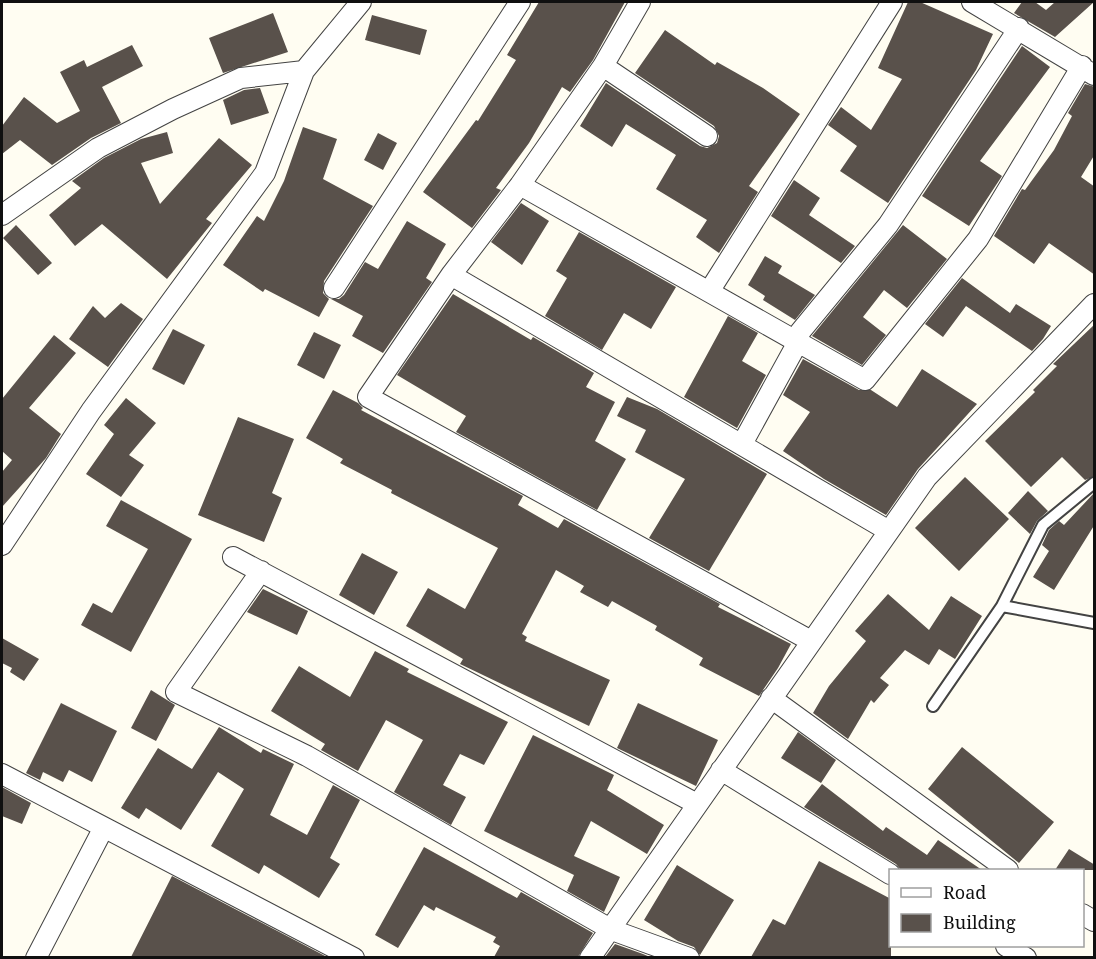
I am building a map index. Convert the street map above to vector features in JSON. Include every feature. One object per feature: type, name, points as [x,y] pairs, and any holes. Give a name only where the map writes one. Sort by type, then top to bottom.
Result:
[{"type":"street","points":[[2,545],[91,411],[265,173],[304,71],[361,2]]},
{"type":"street","points":[[334,288],[520,2]]},
{"type":"street","points":[[640,2],[603,66],[520,185],[451,274],[368,397],[812,641]]},
{"type":"street","points":[[710,290],[892,2]]},
{"type":"street","points":[[520,185],[710,290],[865,380],[978,239],[1088,70],[972,2]]},
{"type":"street","points":[[742,444],[798,342],[800,332],[888,225],[1019,28]]},
{"type":"street","points":[[603,66],[707,136]]},
{"type":"street","points":[[2,215],[98,148],[173,109],[241,78],[304,71]]},
{"type":"street","points":[[451,274],[889,531]]},
{"type":"street","points":[[590,957],[612,930],[697,804],[927,477],[1095,304]]},
{"type":"street","points":[[233,557],[697,804]]},
{"type":"street","points":[[261,571],[176,692],[307,756],[612,930],[689,957]]},
{"type":"street","points":[[771,698],[1007,869]]},
{"type":"street","points":[[721,770],[889,873]]},
{"type":"street","points":[[2,774],[354,957]]},
{"type":"street","points":[[36,957],[104,829]]},
{"type":"street","points":[[1009,947],[1026,957]]},
{"type":"lane","points":[[933,706],[1002,606],[1043,525],[1095,483]]},
{"type":"lane","points":[[1002,606],[1095,623]]},
{"type":"building","points":[[539,2],[625,2],[593,60],[570,92],[562,87],[529,143],[496,188],[501,190],[472,228],[423,192],[476,120],[478,121],[516,60],[507,55]]},
{"type":"building","points":[[908,2],[920,2],[993,34],[976,70],[888,203],[840,171],[857,146],[828,125],[841,107],[871,130],[902,79],[878,68]]},
{"type":"building","points":[[1022,2],[1035,2],[1046,10],[1055,2],[1094,2],[1055,37],[1014,13]]},
{"type":"building","points":[[273,13],[288,52],[223,73],[209,38]]},
{"type":"building","points":[[372,15],[427,30],[420,55],[365,40]]},
{"type":"building","points":[[665,30],[715,65],[717,62],[763,88],[800,114],[749,186],[758,192],[719,253],[696,237],[707,220],[656,189],[676,155],[626,124],[612,147],[580,126],[606,83],[700,146],[707,148],[717,143],[719,136],[714,126],[635,73]]},
{"type":"building","points":[[132,45],[143,66],[102,87],[121,123],[91,138],[52,165],[20,140],[2,154],[2,126],[24,97],[57,123],[80,111],[60,72],[84,60],[87,67]]},
{"type":"building","points":[[1022,46],[1050,67],[980,161],[1002,176],[969,226],[922,196]]},
{"type":"building","points":[[1085,84],[1095,87],[1095,154],[1081,177],[1095,187],[1095,275],[1049,243],[1034,264],[994,236],[1022,189],[1025,190],[1054,150],[1072,116],[1068,113]]},
{"type":"building","points":[[260,88],[269,113],[231,125],[223,100],[244,90]]},
{"type":"building","points":[[303,127],[337,139],[323,179],[373,206],[324,281],[323,293],[329,299],[319,317],[265,289],[263,292],[223,265],[257,216],[264,221],[284,181]]},
{"type":"building","points":[[167,132],[173,153],[141,163],[160,204],[219,138],[252,165],[206,219],[212,223],[167,279],[102,224],[75,246],[49,215],[81,188],[72,181],[104,158],[141,139]]},
{"type":"building","points":[[378,133],[397,143],[383,170],[364,160]]},
{"type":"building","points":[[794,180],[820,198],[809,215],[855,246],[841,263],[771,216]]},
{"type":"building","points":[[521,203],[549,221],[522,265],[491,242]]},
{"type":"building","points":[[407,221],[446,244],[426,278],[432,282],[383,353],[352,336],[363,316],[331,299],[339,299],[344,295],[365,262],[378,269]]},
{"type":"building","points":[[16,225],[52,263],[38,275],[3,238]]},
{"type":"building","points":[[903,225],[947,259],[907,308],[884,290],[863,317],[886,335],[862,365],[812,336]]},
{"type":"building","points":[[579,232],[676,287],[651,329],[624,313],[602,350],[545,316],[567,278],[556,271]]},
{"type":"building","points":[[765,256],[782,266],[778,273],[815,295],[795,320],[763,300],[765,296],[748,285]]},
{"type":"building","points":[[962,278],[1010,313],[1016,304],[1051,326],[1043,339],[1032,351],[966,306],[943,337],[925,324]]},
{"type":"building","points":[[453,294],[531,340],[533,337],[594,373],[586,387],[615,402],[595,441],[626,459],[597,510],[456,432],[466,416],[397,375]]},
{"type":"building","points":[[121,303],[143,319],[108,367],[69,339],[93,306],[105,318]]},
{"type":"building","points":[[728,316],[758,333],[742,361],[766,375],[737,428],[684,397]]},
{"type":"building","points":[[1095,324],[1095,476],[1085,480],[1062,457],[1031,487],[985,441],[1035,392],[1033,390],[1057,366],[1053,364]]},
{"type":"building","points":[[173,329],[205,345],[184,385],[152,369]]},
{"type":"building","points":[[314,332],[341,345],[324,379],[297,365]]},
{"type":"building","points":[[54,335],[76,353],[29,408],[61,434],[46,458],[2,507],[2,472],[12,460],[2,451],[2,399]]},
{"type":"building","points":[[803,359],[859,390],[871,390],[897,407],[922,369],[977,404],[918,469],[886,515],[824,479],[783,451],[810,412],[783,395]]},
{"type":"building","points":[[333,390],[358,403],[363,408],[361,410],[523,496],[518,505],[558,528],[564,519],[720,604],[718,607],[791,644],[778,668],[759,696],[699,665],[703,658],[655,630],[657,626],[612,601],[608,607],[580,592],[584,586],[556,570],[522,634],[527,637],[525,641],[610,680],[589,726],[460,664],[463,659],[406,626],[428,588],[465,609],[498,548],[391,493],[392,490],[340,463],[343,459],[306,438]]},
{"type":"building","points":[[627,397],[657,409],[767,474],[709,571],[649,538],[685,479],[635,452],[646,430],[617,416]]},
{"type":"building","points":[[126,398],[156,423],[129,455],[144,465],[121,497],[86,474],[114,434],[104,425]]},
{"type":"building","points":[[238,417],[294,439],[272,493],[282,498],[264,542],[198,515]]},
{"type":"building","points":[[965,477],[1009,519],[959,571],[915,528]]},
{"type":"building","points":[[1028,491],[1048,511],[1037,521],[1030,534],[1008,513]]},
{"type":"building","points":[[1095,492],[1095,524],[1054,590],[1033,577],[1049,551],[1042,545],[1049,530],[1059,521],[1064,525]]},
{"type":"building","points":[[121,500],[192,539],[131,652],[81,625],[93,603],[112,613],[148,549],[106,526]]},
{"type":"building","points":[[362,553],[398,572],[374,615],[339,595]]},
{"type":"building","points":[[263,589],[308,611],[297,635],[247,612]]},
{"type":"building","points":[[888,594],[929,630],[951,596],[982,616],[955,659],[939,649],[929,665],[905,650],[880,678],[889,685],[874,703],[871,700],[848,739],[813,713],[829,686],[866,641],[855,631]]},
{"type":"building","points":[[2,638],[39,659],[24,681],[10,672],[12,668],[2,663]]},
{"type":"building","points":[[375,651],[409,669],[407,672],[508,722],[484,765],[460,754],[443,785],[466,797],[451,825],[394,792],[423,740],[386,720],[358,771],[321,750],[325,744],[271,711],[299,666],[350,697]]},
{"type":"building","points":[[151,690],[175,705],[156,741],[131,728]]},
{"type":"building","points":[[61,703],[117,731],[92,782],[69,770],[63,782],[43,772],[40,780],[26,773]]},
{"type":"building","points":[[638,703],[718,740],[696,786],[617,748]]},
{"type":"building","points":[[219,727],[261,753],[263,749],[294,764],[270,815],[307,835],[333,785],[360,800],[330,858],[340,864],[319,898],[264,865],[259,874],[211,846],[244,789],[218,772],[181,830],[146,808],[139,819],[121,808],[158,748],[192,769]]},
{"type":"building","points":[[798,732],[836,760],[821,783],[781,758]]},
{"type":"building","points":[[533,735],[614,775],[607,790],[664,825],[647,854],[591,821],[574,856],[620,877],[604,912],[567,891],[574,875],[484,831]]},
{"type":"building","points":[[962,747],[1054,822],[1019,863],[928,789]]},
{"type":"building","points":[[822,784],[883,831],[886,827],[927,855],[938,840],[981,869],[900,869],[896,864],[804,807]]},
{"type":"building","points":[[2,787],[31,803],[22,824],[2,816]]},
{"type":"building","points":[[424,847],[517,898],[521,892],[593,933],[578,957],[494,957],[500,946],[493,942],[496,937],[436,907],[434,911],[424,905],[398,948],[375,935]]},
{"type":"building","points":[[1069,849],[1095,865],[1095,870],[1056,869]]},
{"type":"building","points":[[819,861],[889,898],[891,957],[751,957],[773,919],[785,925]]},
{"type":"building","points":[[677,865],[734,900],[700,955],[694,947],[678,941],[644,920]]},
{"type":"building","points":[[172,876],[327,957],[131,957]]},
{"type":"building","points":[[615,944],[643,954],[650,957],[605,957]]}]
